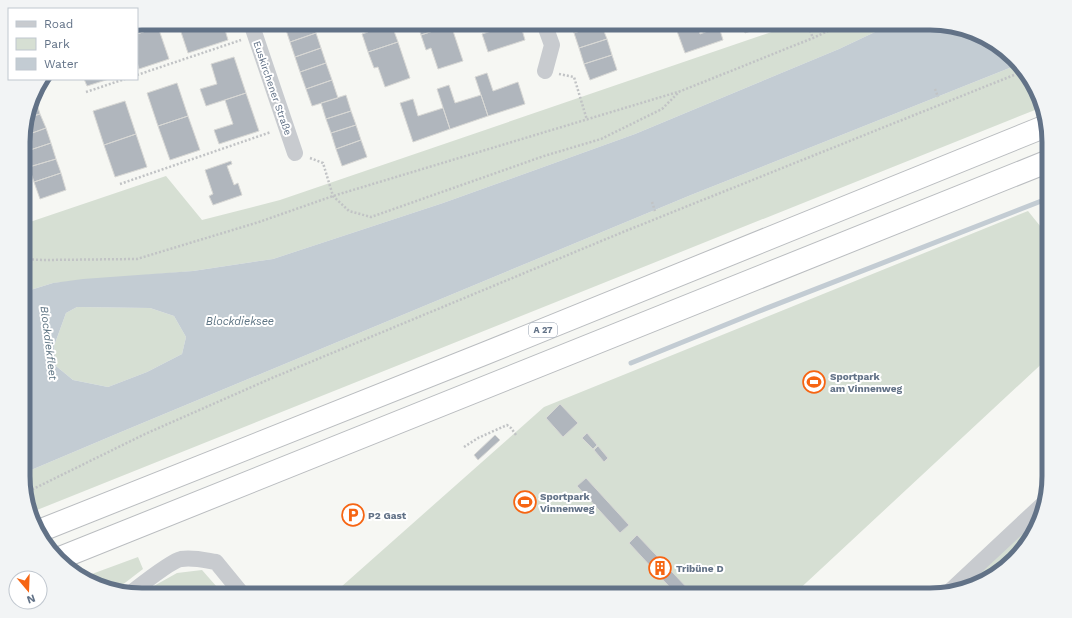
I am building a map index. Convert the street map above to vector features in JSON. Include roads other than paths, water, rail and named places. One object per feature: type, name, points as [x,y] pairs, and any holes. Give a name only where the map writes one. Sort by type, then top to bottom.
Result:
[{"type":"highway","name":"A 27","points":[[44,530],[472,359],[1041,128]]},
{"type":"highway","points":[[64,556],[1042,164]]},
{"type":"street","name":"Euskirchener Straße","points":[[253,30],[295,153]]},
{"type":"street","points":[[545,71],[552,46],[546,30]]},
{"type":"street","points":[[957,585],[1037,510]]},
{"type":"street","points":[[137,588],[180,559],[193,558],[216,562],[237,588]]},
{"type":"water","name":"Blockdieksee","points":[[879,30],[930,30],[959,34],[973,38],[986,45],[998,53],[1013,67],[691,195],[30,470],[30,290],[53,283],[83,279],[193,271],[273,259],[443,203],[635,134],[839,49]],"holes":[[[77,307],[150,308],[174,316],[186,337],[182,354],[147,372],[108,387],[73,380],[56,366],[54,346],[66,313]]]},
{"type":"waterway","points":[[631,363],[1042,201]]},
{"type":"place","name":"Sportpark am Vinnenweg","points":[[814,382]]},
{"type":"place","name":"Sportpark Vinnenweg","points":[[525,502]]},
{"type":"place","name":"P2 Gast","points":[[353,515]]},
{"type":"place","name":"Tribüne D","points":[[660,568]]},
{"type":"water label","name":"Blockdiekfleet","points":[[49,343]]}]
